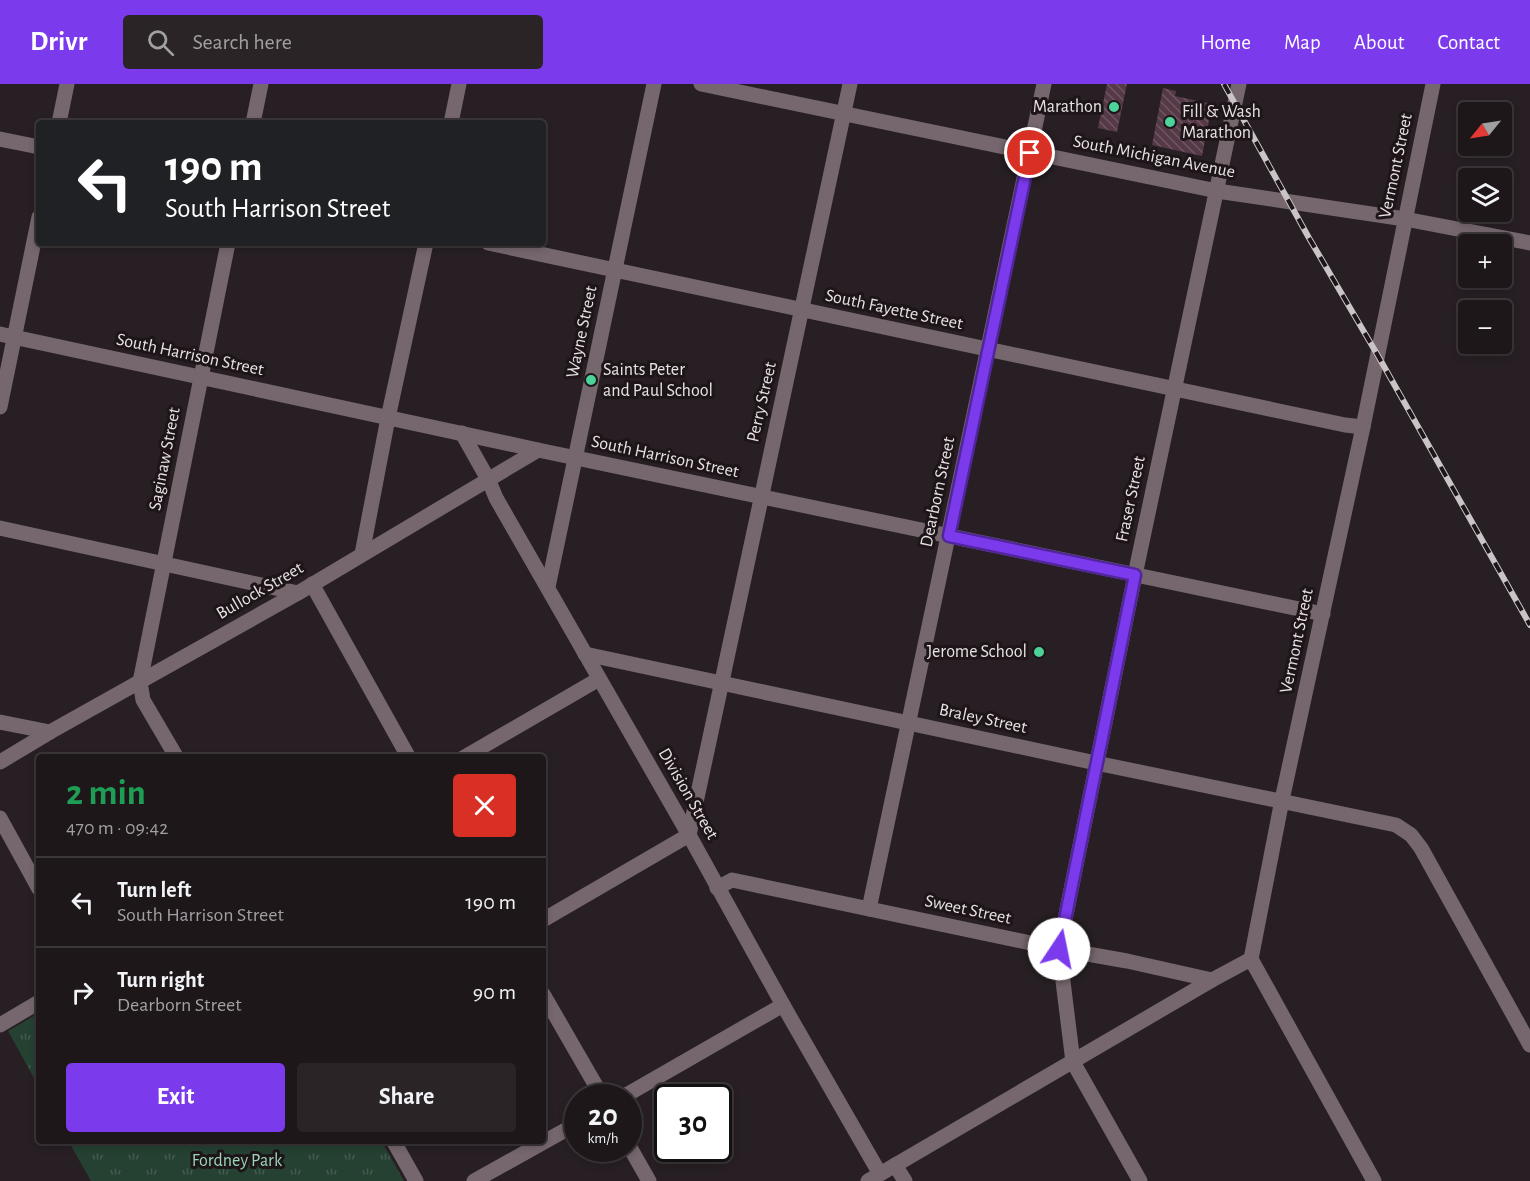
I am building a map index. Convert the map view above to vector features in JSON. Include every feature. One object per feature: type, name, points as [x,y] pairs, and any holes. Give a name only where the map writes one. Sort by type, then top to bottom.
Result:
[{"type":"street","points":[[60,120],[67,84]]},
{"type":"street","points":[[254,120],[261,84]]},
{"type":"street","points":[[452,120],[459,84]]},
{"type":"street","name":"Wayne Street","points":[[548,587],[654,84]]},
{"type":"street","name":"South Michigan Avenue","points":[[701,84],[1217,191],[1405,219],[1530,243]]},
{"type":"street","name":"Perry Street","points":[[689,835],[850,84]]},
{"type":"street","name":"Dearborn Street","points":[[869,909],[1044,84]]},
{"type":"street","name":"Fraser Street","points":[[1073,1062],[1059,949],[1239,84]]},
{"type":"street","name":"Vermont Street","points":[[1251,959],[1282,800],[1363,427],[1433,84]]},
{"type":"street","points":[[0,139],[36,146]]},
{"type":"street","points":[[0,407],[8,335],[36,228]]},
{"type":"street","name":"Saginaw Street","points":[[140,682],[227,246]]},
{"type":"street","points":[[362,554],[388,418],[425,246]]},
{"type":"street","name":"South Fayette Street","points":[[502,246],[802,311],[1363,427]]},
{"type":"street","name":"South Harrison Street","points":[[8,335],[575,458],[1323,614]]},
{"type":"street","name":"Division Street","points":[[462,433],[496,498],[689,835],[783,1005],[874,1178]]},
{"type":"street","name":"Bullock Street","points":[[0,762],[298,593],[538,450]]},
{"type":"street","points":[[0,528],[298,593]]},
{"type":"street","points":[[312,584],[407,754]]},
{"type":"street","name":"Braley Street","points":[[585,654],[1396,825],[1412,836],[1421,848],[1530,1045]]},
{"type":"street","points":[[470,754],[599,680]]},
{"type":"street","points":[[140,682],[143,700],[175,754]]},
{"type":"street","points":[[0,722],[50,732]]},
{"type":"street","points":[[0,819],[36,884]]},
{"type":"street","points":[[546,918],[689,835]]},
{"type":"street","name":"Sweet Street","points":[[717,888],[732,880],[1212,980]]},
{"type":"street","points":[[874,1178],[1251,959],[1374,1181]]},
{"type":"street","points":[[546,999],[595,1084]]},
{"type":"street","points":[[0,1024],[36,1004]]},
{"type":"street","points":[[642,1086],[783,1005]]},
{"type":"street","points":[[1073,1062],[1140,1181]]},
{"type":"street","points":[[546,1141],[564,1131]]},
{"type":"street","points":[[395,1144],[416,1181]]},
{"type":"street","points":[[474,1181],[540,1144]]},
{"type":"street","points":[[639,1162],[650,1181]]},
{"type":"street","points":[[895,1165],[905,1181]]},
{"type":"green space","points":[[36,1015],[36,1082],[8,1031]]},
{"type":"green space","name":"Fordney Park","points":[[70,1144],[383,1144],[404,1181],[91,1181]]},
{"type":"building","points":[[1107,84],[1127,84],[1117,132],[1098,128]]},
{"type":"building","points":[[1163,88],[1176,91],[1175,96],[1208,103],[1206,114],[1210,115],[1202,156],[1152,145]]},
{"type":"railway","points":[[1224,84],[1309,238],[1530,625]]},
{"type":"place","name":"Marathon","points":[[1114,107]]},
{"type":"place","name":"Fill & Wash Marathon","points":[[1170,122]]},
{"type":"place","name":"Saints Peter and Paul School","points":[[591,380]]},
{"type":"place","name":"Jerome School","points":[[1039,652]]},
{"type":"route","points":[[1030,153],[949,536],[1135,575],[1059,949]]}]
